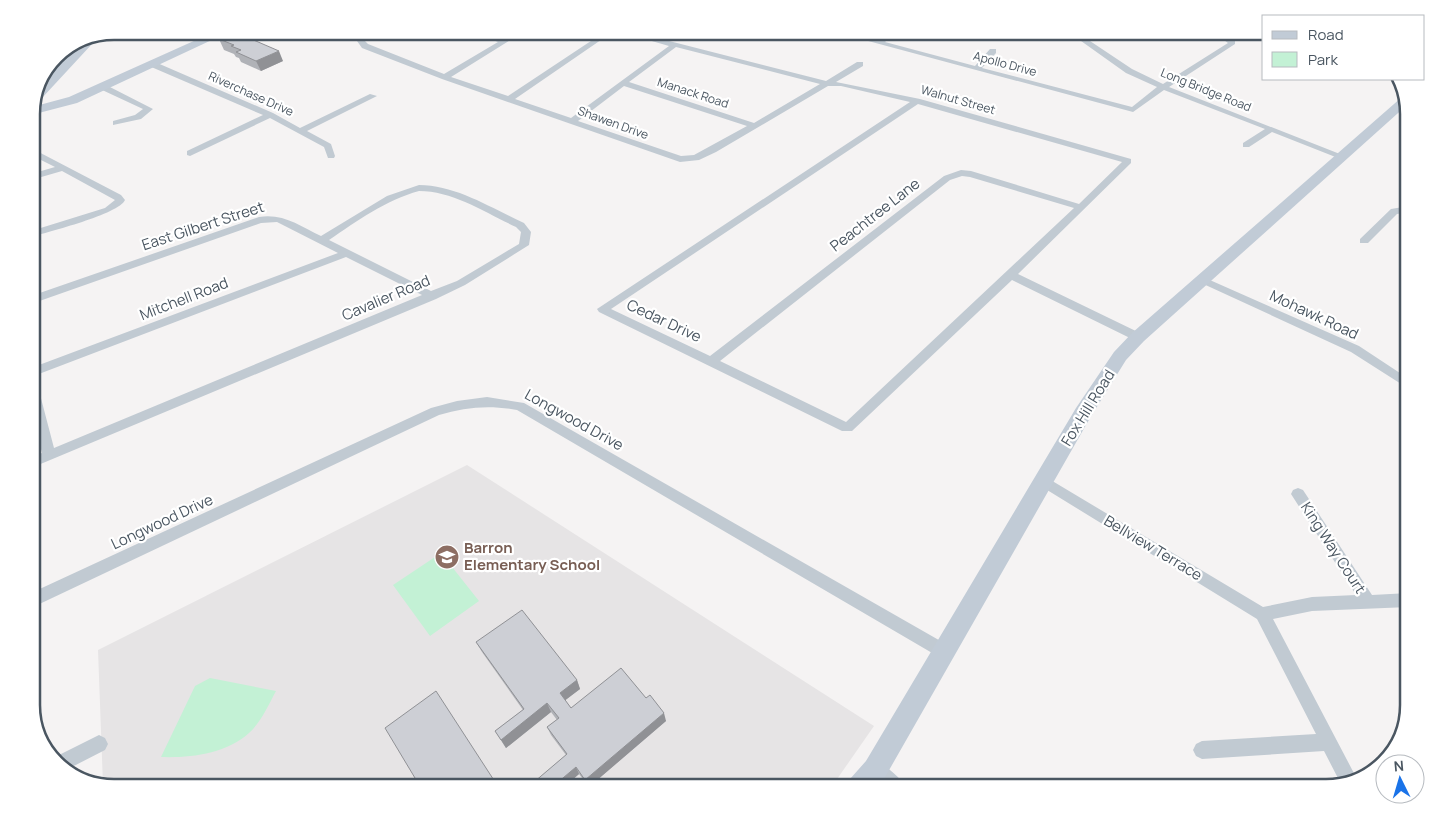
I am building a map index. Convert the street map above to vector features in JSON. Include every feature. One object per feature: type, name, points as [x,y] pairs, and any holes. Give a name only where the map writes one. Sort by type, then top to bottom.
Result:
[{"type":"main road","points":[[152,64],[206,40]]},
{"type":"main road","points":[[46,86],[83,47]]},
{"type":"main road","name":"Fox Hill Road","points":[[867,779],[875,770],[945,652],[1083,413],[1120,356],[1138,337],[1400,105]]},
{"type":"street","name":"Shawen Drive","points":[[363,40],[361,42],[365,46],[445,77],[509,98],[668,156],[688,160],[713,150],[829,84],[860,64]]},
{"type":"street","points":[[498,40],[504,42]]},
{"type":"street","points":[[445,77],[507,40]]},
{"type":"street","points":[[509,98],[598,40]]},
{"type":"street","name":"Walnut Street","points":[[655,40],[829,84],[841,84],[917,101],[1128,161],[1011,275]]},
{"type":"street","name":"Apollo Drive","points":[[868,40],[1133,110],[1163,87]]},
{"type":"street","points":[[880,43],[884,40]]},
{"type":"street","name":"Long Bridge Road","points":[[1083,40],[1129,71],[1163,87],[1341,156]]},
{"type":"street","points":[[1163,87],[1232,44],[1230,40]]},
{"type":"street","points":[[572,121],[674,45]]},
{"type":"street","points":[[977,68],[993,51]]},
{"type":"street","points":[[40,109],[64,103],[152,64]]},
{"type":"street","name":"Riverchase Drive","points":[[152,64],[302,130],[328,146],[332,156]]},
{"type":"street","name":"Manack Road","points":[[624,83],[754,126]]},
{"type":"street","points":[[103,87],[149,109],[138,117],[116,123]]},
{"type":"street","points":[[302,130],[373,96]]},
{"type":"street","name":"Cedar Drive","points":[[917,101],[603,309],[847,428],[1011,275]]},
{"type":"street","points":[[190,153],[270,115]]},
{"type":"street","points":[[1246,145],[1271,129]]},
{"type":"street","points":[[40,156],[118,197],[119,203],[108,210],[40,231]]},
{"type":"street","points":[[40,174],[62,168]]},
{"type":"street","name":"Peachtree Lane","points":[[712,361],[939,184],[954,175],[971,174],[1079,208]]},
{"type":"street","name":"Cavalier Road","points":[[40,460],[461,283],[524,245],[526,232],[520,225],[438,189],[420,187],[399,193],[322,240]]},
{"type":"street","points":[[1364,241],[1394,211],[1400,210]]},
{"type":"street","name":"East Gilbert Street","points":[[40,297],[259,220],[271,218],[279,219],[432,296]]},
{"type":"street","name":"Mitchell Road","points":[[40,370],[347,253]]},
{"type":"street","points":[[1011,275],[1138,337]]},
{"type":"street","name":"Mohawk Road","points":[[1203,280],[1355,349],[1400,379]]},
{"type":"street","name":"Longwood Drive","points":[[40,597],[435,411],[478,401],[500,402],[520,406],[945,652]]},
{"type":"street","points":[[40,420],[49,456]]},
{"type":"street","name":"Bellview Terrace","points":[[1044,482],[1262,614]]},
{"type":"street","name":"King Way Court","points":[[1298,494],[1368,601]]},
{"type":"street","points":[[1346,776],[1262,614],[1312,604],[1400,600]]},
{"type":"street","points":[[1202,750],[1328,742]]},
{"type":"street","points":[[66,761],[99,744]]},
{"type":"street","points":[[875,770],[886,779]]},
{"type":"shaded area","name":"Barron Elementary School","points":[[467,465],[874,726],[837,779],[114,779],[103,778],[98,650]]},
{"type":"green space","points":[[441,553],[479,601],[430,636],[393,585]]},
{"type":"green space","points":[[210,678],[276,691],[257,724],[249,733],[230,746],[184,757],[161,757],[195,686]]},
{"type":"building","points":[[222,40],[254,40],[279,51],[256,61],[236,52],[241,50],[231,46],[234,45]]},
{"type":"building","points":[[522,610],[577,680],[560,693],[571,708],[621,668],[646,698],[650,695],[664,713],[586,779],[576,767],[562,779],[538,779],[567,754],[547,727],[559,718],[547,703],[501,740],[495,731],[524,709],[476,642]]},
{"type":"building","points":[[436,691],[493,779],[416,779],[385,728]]},
{"type":"place","name":"Barron Elementary School","points":[[447,557]]}]
